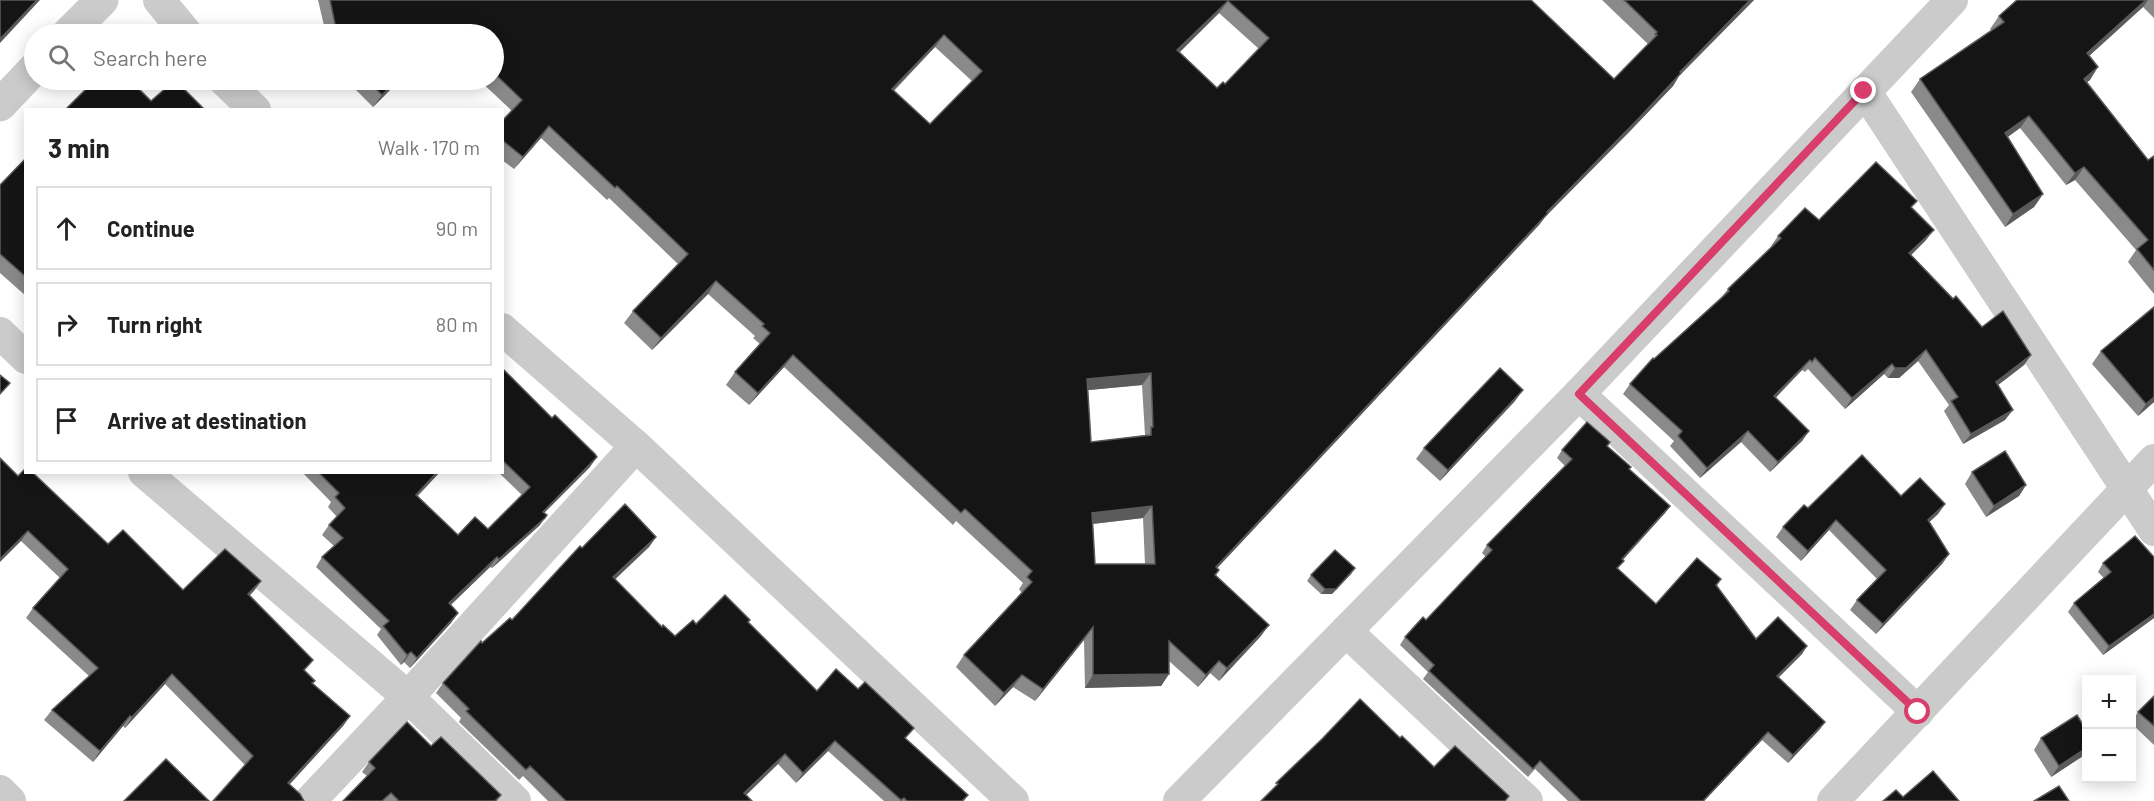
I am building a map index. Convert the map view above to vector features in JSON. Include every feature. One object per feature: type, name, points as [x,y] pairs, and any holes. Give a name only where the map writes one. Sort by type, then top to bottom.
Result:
[{"type":"street","points":[[78,24],[102,0]]},
{"type":"street","points":[[159,0],[179,24]]},
{"type":"street","points":[[1179,801],[1579,394],[1952,0]]},
{"type":"street","points":[[0,105],[24,80]]},
{"type":"street","points":[[234,90],[253,108]]},
{"type":"street","points":[[1864,91],[2154,530]]},
{"type":"street","points":[[504,330],[636,446],[1013,801]]},
{"type":"street","points":[[0,333],[24,356]]},
{"type":"street","points":[[1579,394],[1918,712]]},
{"type":"street","points":[[310,801],[408,697],[636,446]]},
{"type":"street","points":[[1833,801],[2154,460]]},
{"type":"street","points":[[146,474],[408,697],[515,801]]},
{"type":"street","points":[[1346,631],[1527,801]]},
{"type":"street","points":[[0,791],[10,801]]},
{"type":"building","points":[[0,0],[37,0],[0,39]]},
{"type":"building","points":[[330,0],[1531,0],[1614,79],[1657,35],[1655,34],[1657,32],[1624,0],[1750,0],[1547,212],[1216,567],[1219,570],[1215,575],[1269,625],[1227,668],[1219,661],[1206,675],[1169,641],[1169,674],[1093,675],[1093,627],[1043,689],[1022,675],[1004,693],[964,655],[1032,582],[1027,577],[1032,571],[965,509],[961,513],[793,355],[758,393],[735,372],[770,333],[762,326],[764,324],[716,281],[661,338],[633,311],[688,254],[617,186],[615,188],[549,126],[523,157],[504,142],[504,119],[522,100],[504,83],[504,24],[335,24]],"holes":[[[1228,1],[1269,38],[1225,84],[1223,82],[1217,88],[1177,50]],[[944,35],[982,71],[930,124],[892,89]],[[1151,373],[1153,427],[1151,427],[1151,435],[1091,442],[1087,379]],[[1152,506],[1155,564],[1095,564],[1092,513]]]},
{"type":"building","points":[[2017,0],[2146,0],[2087,53],[2098,67],[2084,79],[2148,160],[2154,156],[2154,270],[2137,249],[2148,240],[2084,167],[2075,173],[2029,116],[2005,133],[2043,194],[2013,214],[1920,79],[2004,22],[1999,16]]},
{"type":"building","points":[[85,90],[140,90],[151,101],[164,90],[185,90],[203,108],[67,108]]},
{"type":"building","points":[[377,90],[387,90],[382,95]]},
{"type":"building","points":[[24,160],[24,275],[0,254],[0,185]]},
{"type":"building","points":[[1876,162],[1917,201],[1911,207],[1934,230],[1909,253],[1953,299],[1956,296],[1982,327],[2003,311],[2031,355],[1996,382],[2013,410],[1971,434],[1951,401],[1958,397],[1926,350],[1906,368],[1895,368],[1892,364],[1852,398],[1815,358],[1812,362],[1810,360],[1774,396],[1809,431],[1778,462],[1748,431],[1707,468],[1678,436],[1682,431],[1630,384],[1653,358],[1729,291],[1728,289],[1781,238],[1778,236],[1805,208],[1819,220]]},
{"type":"building","points":[[2154,307],[2154,397],[2146,404],[2101,351]]},
{"type":"building","points":[[1500,368],[1523,390],[1448,470],[1424,448]]},
{"type":"building","points":[[504,370],[552,418],[555,415],[597,457],[543,512],[547,515],[545,518],[499,559],[497,557],[449,603],[458,613],[417,658],[411,652],[407,655],[383,626],[389,621],[322,557],[343,538],[329,525],[345,508],[335,497],[339,493],[320,474],[435,474],[416,495],[458,535],[475,517],[488,529],[530,487],[504,462]]},
{"type":"building","points":[[0,375],[10,383],[0,394]]},
{"type":"building","points":[[1587,422],[1610,442],[1607,446],[1631,467],[1629,469],[1670,506],[1622,559],[1624,561],[1617,568],[1656,604],[1697,558],[1721,579],[1716,585],[1756,639],[1778,617],[1807,646],[1777,676],[1825,722],[1793,755],[1768,732],[1703,801],[1581,801],[1540,761],[1533,769],[1429,671],[1434,665],[1405,637],[1423,617],[1426,620],[1492,550],[1487,545],[1572,459],[1562,450]]},
{"type":"building","points":[[2005,451],[2026,485],[1994,506],[1972,472]]},
{"type":"building","points":[[1862,455],[1901,496],[1920,478],[1945,504],[1928,520],[1949,554],[1883,624],[1857,600],[1886,570],[1836,520],[1808,551],[1783,527],[1804,505],[1808,508]]},
{"type":"building","points":[[0,458],[18,476],[24,470],[24,474],[34,474],[108,544],[123,530],[183,590],[225,549],[261,581],[248,594],[313,660],[304,670],[315,681],[312,683],[350,716],[288,783],[304,801],[213,801],[253,756],[172,674],[132,717],[130,716],[100,751],[52,710],[98,668],[33,608],[68,569],[28,531],[0,559]]},
{"type":"building","points":[[625,504],[656,537],[613,577],[662,627],[663,625],[675,636],[693,620],[696,624],[725,595],[750,620],[748,622],[817,691],[836,669],[858,689],[865,682],[914,728],[905,738],[968,795],[962,801],[907,801],[904,798],[901,800],[835,741],[803,773],[785,754],[744,793],[752,801],[566,801],[530,766],[526,770],[466,711],[469,709],[443,683],[481,641],[482,643],[510,618],[512,620],[580,546],[582,548]]},
{"type":"building","points":[[2135,536],[2154,557],[2154,614],[2109,646],[2074,603],[2111,572],[2103,563]]},
{"type":"building","points":[[1335,550],[1355,568],[1336,589],[1325,589],[1311,575]]},
{"type":"building","points":[[2154,696],[2154,726],[2138,712]]},
{"type":"building","points":[[1360,699],[1434,767],[1455,746],[1509,796],[1505,801],[1261,801]]},
{"type":"building","points":[[2077,715],[2082,723],[2082,751],[2059,766],[2041,738]]},
{"type":"building","points":[[407,722],[431,746],[441,737],[501,795],[495,801],[399,801],[391,793],[382,801],[343,801],[375,768],[369,762]]},
{"type":"building","points":[[166,759],[209,801],[124,801]]},
{"type":"building","points":[[1933,771],[1959,801],[1883,801],[1896,790],[1903,797]]},
{"type":"building","points":[[2059,786],[2069,801],[2034,801]]},
{"type":"route","points":[[1864,91],[1579,394],[1918,712]]}]
